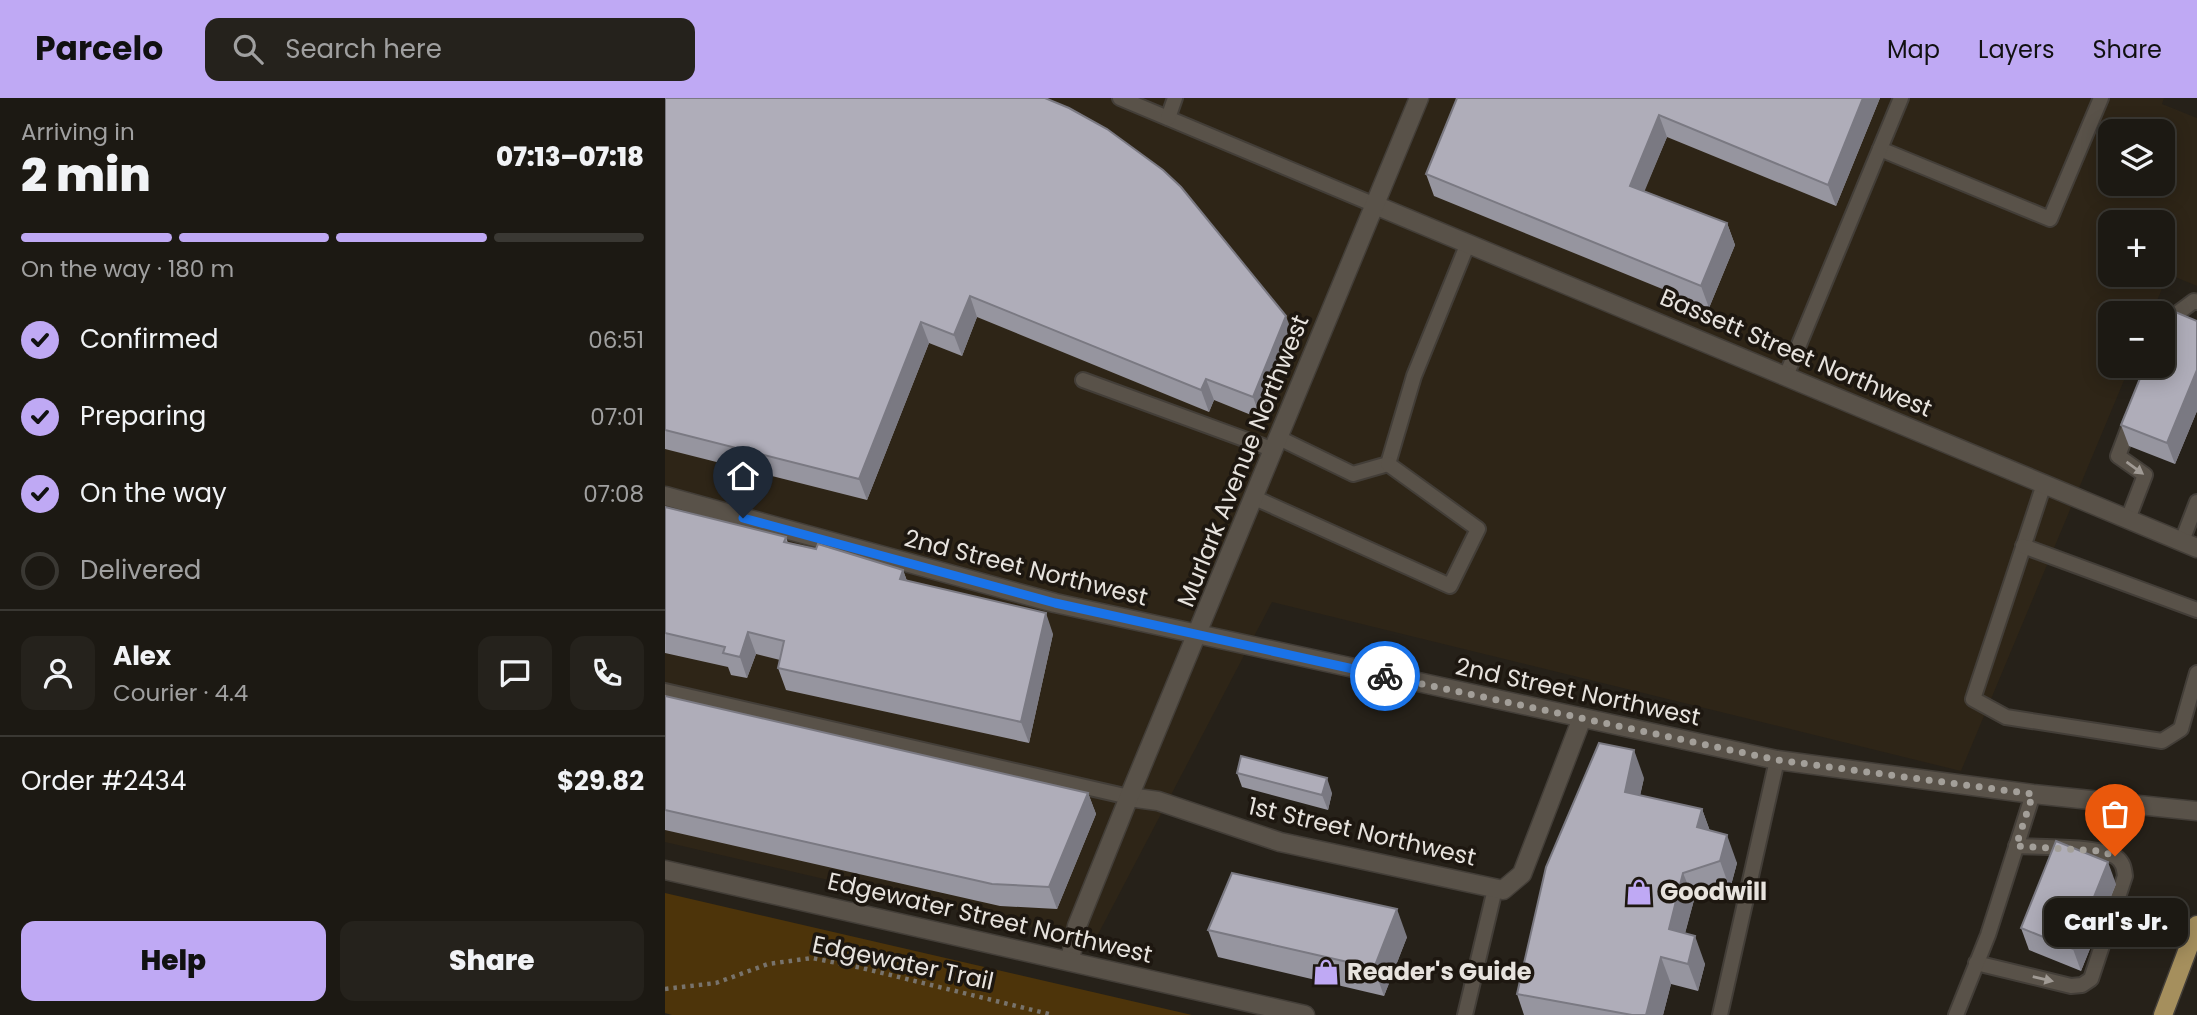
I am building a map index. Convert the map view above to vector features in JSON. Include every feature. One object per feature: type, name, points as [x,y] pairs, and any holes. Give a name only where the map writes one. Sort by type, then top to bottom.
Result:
[{"type":"main road","points":[[2163,1015],[2197,925]]},
{"type":"street","name":"Murlark Avenue Northwest","points":[[1070,960],[1077,926],[1129,797],[1419,98]]},
{"type":"street","name":"Bassett Street Northwest","points":[[1375,205],[2189,544]]},
{"type":"street","name":"2nd Street Northwest","points":[[665,496],[1055,603],[1777,760],[2033,794],[2197,811]]},
{"type":"street","points":[[1499,890],[1523,874],[1581,718]]},
{"type":"street","name":"1st Street Northwest","points":[[1129,797],[1158,801],[1280,842],[1499,890]]},
{"type":"street","name":"Edgewater Street Northwest","points":[[665,870],[1304,1015]]},
{"type":"lane","points":[[1120,98],[1375,205]]},
{"type":"lane","points":[[1168,118],[1175,98]]},
{"type":"lane","points":[[1786,376],[1901,98]]},
{"type":"lane","points":[[1879,149],[2050,219],[2101,98]]},
{"type":"lane","points":[[1388,464],[1414,376],[1468,243]]},
{"type":"lane","points":[[2175,315],[2194,301],[2197,302]]},
{"type":"lane","points":[[1083,380],[1277,444],[1353,474],[1388,464]]},
{"type":"lane","points":[[2128,519],[2145,475],[2118,456],[2137,405]]},
{"type":"lane","points":[[1255,498],[1450,586],[1478,529],[1388,464]]},
{"type":"lane","points":[[2044,484],[1973,699],[2005,717],[2162,741],[2181,729],[2197,673]]},
{"type":"lane","points":[[2189,544],[2197,502]]},
{"type":"lane","points":[[2023,546],[2197,610]]},
{"type":"lane","points":[[665,691],[1129,797]]},
{"type":"lane","points":[[1720,1015],[1777,760]]},
{"type":"lane","points":[[1955,1015],[1976,963],[2033,794]]},
{"type":"lane","points":[[1976,963],[2071,986],[2082,985],[2091,979],[2098,962],[2125,876],[2123,864],[2115,856],[2100,851],[2016,846]]},
{"type":"lane","points":[[1465,1015],[1499,890]]},
{"type":"path","name":"Edgewater Trail","points":[[665,989],[716,983],[768,964],[812,958],[1053,1015]]},
{"type":"shaded area","points":[[665,98],[2164,98],[2162,104],[2197,118],[2197,286],[2175,277],[2175,210],[2098,210],[2098,287],[2163,287],[2157,301],[2098,301],[2098,378],[2125,378],[1961,771],[1272,602],[1094,942],[665,842]]},
{"type":"shaded area","points":[[665,893],[1192,1015],[672,1015],[665,1013]]},
{"type":"building","points":[[665,98],[1045,98],[1069,108],[1107,129],[1163,170],[1181,187],[1286,316],[1253,397],[1206,379],[1201,390],[970,296],[954,335],[921,322],[859,479],[665,430]]},
{"type":"building","points":[[1457,98],[1863,98],[1828,185],[1659,115],[1630,186],[1727,223],[1701,286],[1426,174]]},
{"type":"building","points":[[2175,312],[2197,321],[2197,370],[2167,443],[2121,425],[2140,378],[2175,378]]},
{"type":"building","points":[[665,507],[786,537],[784,542],[816,549],[818,544],[903,570],[900,579],[1046,613],[1021,722],[778,668],[784,641],[748,632],[740,657],[723,653],[725,647],[665,633]]},
{"type":"building","points":[[665,696],[1088,793],[1049,887],[992,884],[665,810]]},
{"type":"building","name":"Goodwill","points":[[1599,743],[1634,750],[1625,792],[1702,809],[1697,827],[1727,835],[1720,861],[1683,873],[1669,929],[1695,936],[1688,964],[1661,957],[1646,1015],[1632,1015],[1517,994],[1546,867]]},
{"type":"building","points":[[1241,756],[1327,778],[1322,795],[1237,773]]},
{"type":"building","points":[[2056,841],[2108,862],[2073,949],[2021,928]]},
{"type":"building","points":[[1232,873],[1397,909],[1374,968],[1208,930]]},
{"type":"way so far","points":[[1385,676],[1777,760],[2033,794],[2016,846],[2100,851],[2115,856]]},
{"type":"place","name":"Carl's Jr.","points":[[2115,856]]},
{"type":"place","name":"Goodwill","points":[[1639,892]]},
{"type":"place","name":"Reader's Guide","points":[[1326,972]]},
{"type":"route","points":[[743,518],[1055,603],[1385,676]]}]
